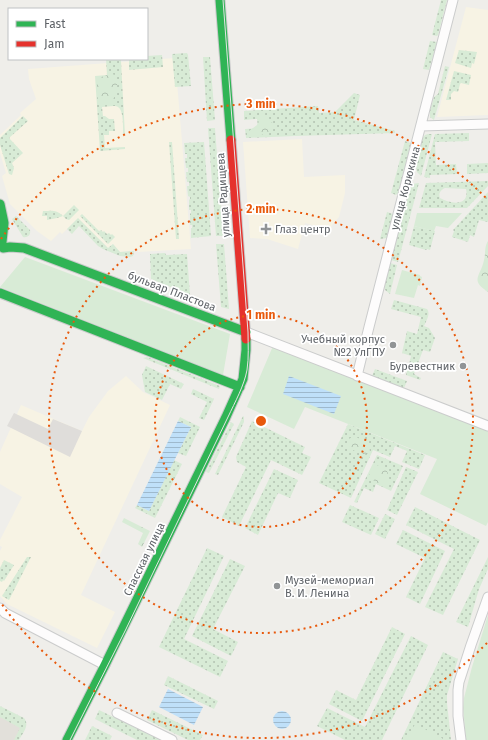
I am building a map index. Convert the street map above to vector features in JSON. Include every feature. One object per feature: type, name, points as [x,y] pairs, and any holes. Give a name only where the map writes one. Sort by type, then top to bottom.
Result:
[{"type":"street","name":"улица Радищева","points":[[220,0],[246,332],[244,370],[240,387]]},
{"type":"street","name":"улица Корюкина","points":[[358,376],[369,327],[453,0]]},
{"type":"street","points":[[421,126],[488,124]]},
{"type":"street","points":[[0,204],[4,217],[2,246]]},
{"type":"street","name":"бульвар Пластова","points":[[2,246],[24,248],[488,426]]},
{"type":"street","points":[[0,293],[240,387]]},
{"type":"street","name":"Спасская улица","points":[[67,740],[240,387]]},
{"type":"street","points":[[461,740],[457,700],[459,682],[488,597]]},
{"type":"street","points":[[0,608],[5,613],[105,665]]},
{"type":"street","points":[[117,712],[172,740]]},
{"type":"shaded area","points":[[466,7],[488,10],[488,115],[437,117]]},
{"type":"shaded area","points":[[175,58],[191,249],[138,252],[138,250],[120,252],[113,244],[108,248],[99,239],[96,242],[76,220],[62,234],[60,232],[51,241],[37,231],[10,204],[2,176],[6,173],[0,153],[0,135],[21,115],[20,113],[36,99],[29,79],[28,69]]},
{"type":"shaded area","points":[[302,139],[304,177],[345,175],[345,193],[339,217],[332,225],[331,230],[305,223],[298,249],[267,239],[250,238],[243,142]]},
{"type":"shaded area","points":[[126,376],[143,392],[170,405],[81,595],[115,612],[97,648],[7,604],[0,596],[0,551],[2,547],[0,546],[0,540],[22,497],[0,484],[0,452],[21,405],[82,431],[89,417],[108,391]]},
{"type":"shaded area","points":[[14,413],[48,429],[53,419],[82,431],[70,457],[7,426]]},
{"type":"shaded area","points":[[0,714],[24,727],[18,740],[0,740]]},
{"type":"green space","points":[[441,0],[447,0],[437,36],[432,35]]},
{"type":"green space","points":[[430,41],[437,42],[429,70],[423,69]]},
{"type":"green space","points":[[459,50],[477,52],[474,64],[472,63],[471,68],[455,63]]},
{"type":"green space","points":[[187,53],[191,86],[175,87],[172,54]]},
{"type":"green space","points":[[162,55],[163,67],[129,70],[129,60],[148,60],[148,56]]},
{"type":"green space","points":[[203,57],[210,57],[215,120],[207,121]]},
{"type":"green space","points":[[106,60],[121,60],[125,135],[123,135],[123,120],[120,109],[115,106],[102,107],[103,116],[109,119],[114,119],[115,131],[109,131],[109,135],[104,135],[105,148],[125,147],[125,149],[100,151],[95,76],[107,75]]},
{"type":"green space","points":[[445,66],[449,67],[434,120],[430,117],[430,111],[434,97],[438,94]]},
{"type":"green space","points":[[454,71],[471,75],[469,85],[461,83],[458,92],[454,91],[451,94],[451,100],[446,100]]},
{"type":"green space","points":[[110,74],[116,75],[117,78],[116,93],[111,103],[102,104],[98,99],[97,80]]},
{"type":"green space","points":[[354,93],[360,95],[354,120],[395,131],[395,133],[246,138],[245,129],[258,128],[257,119],[244,120],[244,111],[318,106],[319,113],[335,112]]},
{"type":"green space","points":[[23,116],[28,121],[9,138],[23,153],[12,163],[14,168],[12,175],[9,174],[0,145],[0,138]]},
{"type":"green space","points":[[261,116],[265,117],[271,122],[274,125],[274,128],[269,132],[253,137],[249,131],[257,125]]},
{"type":"green space","points":[[208,128],[215,128],[223,236],[216,236]]},
{"type":"green space","points":[[469,133],[469,141],[435,142],[436,165],[456,164],[457,174],[430,175],[430,178],[424,177],[435,134]]},
{"type":"green space","points":[[428,134],[432,134],[421,176],[417,172],[415,164],[422,139]]},
{"type":"green space","points":[[405,141],[411,143],[398,193],[396,195],[391,193]]},
{"type":"green space","points":[[169,142],[172,142],[179,239],[176,239]]},
{"type":"green space","points":[[204,142],[211,236],[191,238],[191,210],[189,210],[190,197],[188,196],[187,186],[189,186],[189,182],[187,182],[186,172],[188,172],[188,168],[186,168],[185,158],[187,158],[187,154],[185,154],[184,143]]},
{"type":"green space","points":[[488,163],[488,173],[467,174],[467,164]]},
{"type":"green space","points":[[488,181],[488,186],[467,208],[419,208],[426,183]],"holes":[[[445,188],[466,189],[465,199],[454,203],[440,198],[439,195]]]},
{"type":"green space","points":[[419,183],[398,262],[391,260],[409,188],[412,184]]},
{"type":"green space","points":[[488,192],[488,222],[479,220],[474,237],[470,235],[468,242],[452,237],[453,230]]},
{"type":"green space","points":[[74,205],[79,210],[69,220],[63,216]]},
{"type":"green space","points":[[43,211],[56,211],[63,216],[47,220],[47,216],[42,216]]},
{"type":"green space","points":[[387,212],[393,214],[387,238],[380,239]]},
{"type":"green space","points":[[417,213],[462,213],[448,228],[436,226],[434,231],[414,226]]},
{"type":"green space","points":[[82,214],[99,231],[101,230],[107,234],[112,234],[115,237],[108,244],[80,216]]},
{"type":"green space","points":[[16,216],[30,230],[30,235],[28,237],[23,237],[12,219]]},
{"type":"green space","points":[[78,218],[108,248],[113,244],[120,252],[134,251],[133,256],[120,256],[103,249],[98,246],[79,226],[72,234],[67,229]]},
{"type":"green space","points":[[414,226],[435,231],[430,250],[409,245]]},
{"type":"green space","points":[[488,241],[488,292],[479,284],[478,278],[483,265]]},
{"type":"green space","points":[[216,244],[224,244],[229,309],[221,307]]},
{"type":"green space","points":[[165,253],[166,255],[187,254],[190,295],[151,279],[150,254]]},
{"type":"green space","points":[[25,257],[230,334],[223,375],[0,287]]},
{"type":"green space","points":[[390,263],[397,265],[390,294],[385,290],[384,286]]},
{"type":"green space","points":[[402,270],[420,275],[422,277],[420,286],[418,285],[414,298],[395,294]]},
{"type":"green space","points":[[394,300],[427,309],[428,311],[428,318],[424,326],[429,328],[435,338],[430,352],[423,350],[414,374],[421,378],[420,380],[406,375],[411,356],[402,353],[407,331],[417,334],[421,317],[391,309]]},
{"type":"green space","points":[[273,346],[488,430],[488,522],[486,526],[420,494],[437,459],[305,407],[294,429],[247,407]]},
{"type":"green space","points":[[147,357],[220,386],[219,389],[143,358]]},
{"type":"green space","points":[[146,366],[184,384],[181,389],[170,384],[162,400],[145,392],[142,375]]},
{"type":"green space","points":[[375,369],[407,381],[404,388],[372,376]]},
{"type":"green space","points":[[193,389],[214,399],[204,420],[199,418],[207,402],[191,394]]},
{"type":"green space","points":[[243,416],[244,422],[218,475],[215,474]]},
{"type":"green space","points":[[180,417],[200,427],[186,456],[178,453],[191,427],[178,421]]},
{"type":"green space","points":[[252,421],[305,447],[302,453],[311,457],[302,475],[271,460],[239,526],[222,517],[246,467],[237,462],[236,457]]},
{"type":"green space","points":[[231,422],[234,424],[209,473],[206,472]]},
{"type":"green space","points":[[348,424],[425,455],[419,469],[402,462],[407,451],[395,446],[390,457],[373,450],[351,498],[319,483]]},
{"type":"green space","points":[[353,437],[361,439],[369,447],[370,450],[368,454],[359,453],[348,446],[348,440]]},
{"type":"green space","points":[[377,455],[403,466],[391,491],[376,484],[373,492],[364,488],[357,503],[354,502]]},
{"type":"green space","points":[[174,460],[182,464],[155,518],[135,508],[137,505],[149,511]]},
{"type":"green space","points":[[379,465],[385,468],[389,476],[389,484],[385,487],[375,483],[369,474],[372,468]]},
{"type":"green space","points":[[406,467],[418,472],[397,515],[387,510]]},
{"type":"green space","points":[[274,469],[298,480],[290,498],[278,493],[258,535],[245,528]]},
{"type":"green space","points":[[350,505],[379,518],[371,535],[342,522]]},
{"type":"green space","points":[[415,507],[480,540],[443,615],[425,607],[454,549],[406,525]]},
{"type":"green space","points":[[385,514],[395,519],[385,539],[375,534]]},
{"type":"green space","points":[[124,518],[150,531],[142,547],[138,544],[143,533],[122,522]]},
{"type":"green space","points":[[403,530],[445,551],[420,604],[406,597],[425,558],[396,544]]},
{"type":"green space","points":[[207,548],[224,556],[184,639],[228,661],[220,677],[159,647]]},
{"type":"green space","points":[[27,557],[31,557],[9,600],[2,596]]},
{"type":"green space","points":[[488,557],[488,569],[479,589],[468,627],[456,622]]},
{"type":"green space","points":[[230,559],[245,566],[213,629],[238,642],[231,656],[192,636]]},
{"type":"green space","points":[[4,560],[14,565],[2,582],[0,581],[0,568]]},
{"type":"green space","points":[[488,615],[488,740],[466,740],[463,708],[464,698]]},
{"type":"green space","points":[[392,627],[405,634],[362,721],[329,704],[336,690],[356,700]]},
{"type":"green space","points":[[411,636],[428,645],[382,740],[345,740],[317,726],[327,708],[365,727]]},
{"type":"green space","points":[[443,652],[458,659],[447,695],[451,740],[401,740]]},
{"type":"green space","points":[[168,676],[218,701],[214,709],[164,685]]},
{"type":"green space","points":[[0,706],[24,718],[26,721],[25,729],[19,740],[14,740],[20,728],[0,717]]},
{"type":"green space","points":[[99,710],[161,740],[137,740],[95,719]]},
{"type":"green space","points":[[152,710],[203,735],[200,740],[188,740],[147,720]]},
{"type":"green space","points":[[415,724],[442,738],[443,740],[407,740]]},
{"type":"green space","points":[[92,726],[112,736],[110,740],[85,740]]},
{"type":"water","points":[[289,376],[341,396],[334,414],[283,394]]},
{"type":"water","points":[[178,421],[191,427],[149,511],[137,505]]},
{"type":"water","points":[[168,689],[203,707],[194,725],[159,707]]},
{"type":"water","points":[[278,711],[286,711],[291,716],[289,727],[286,729],[278,729],[273,724],[273,716]]},
{"type":"tram line","points":[[70,740],[125,631],[236,400],[244,382],[247,370],[248,332],[223,0]]},
{"type":"traffic: fast","points":[[220,0],[231,140]]},
{"type":"traffic: fast","points":[[0,204],[4,223],[2,242]]},
{"type":"traffic: fast","points":[[3,248],[24,248],[246,332]]},
{"type":"traffic: fast","points":[[0,293],[240,387]]},
{"type":"traffic: fast","points":[[67,740],[226,417],[243,379],[246,339]]},
{"type":"traffic: jam","points":[[231,140],[246,339]]},
{"type":"place","name":"Глаз центр","points":[[266,229]]},
{"type":"place","name":"Учебный корпус №2 УлГПУ","points":[[393,345]]},
{"type":"place","name":"Буревестник","points":[[463,366]]},
{"type":"place","name":"Музей-мемориал В. И. Ленина","points":[[277,586]]}]
